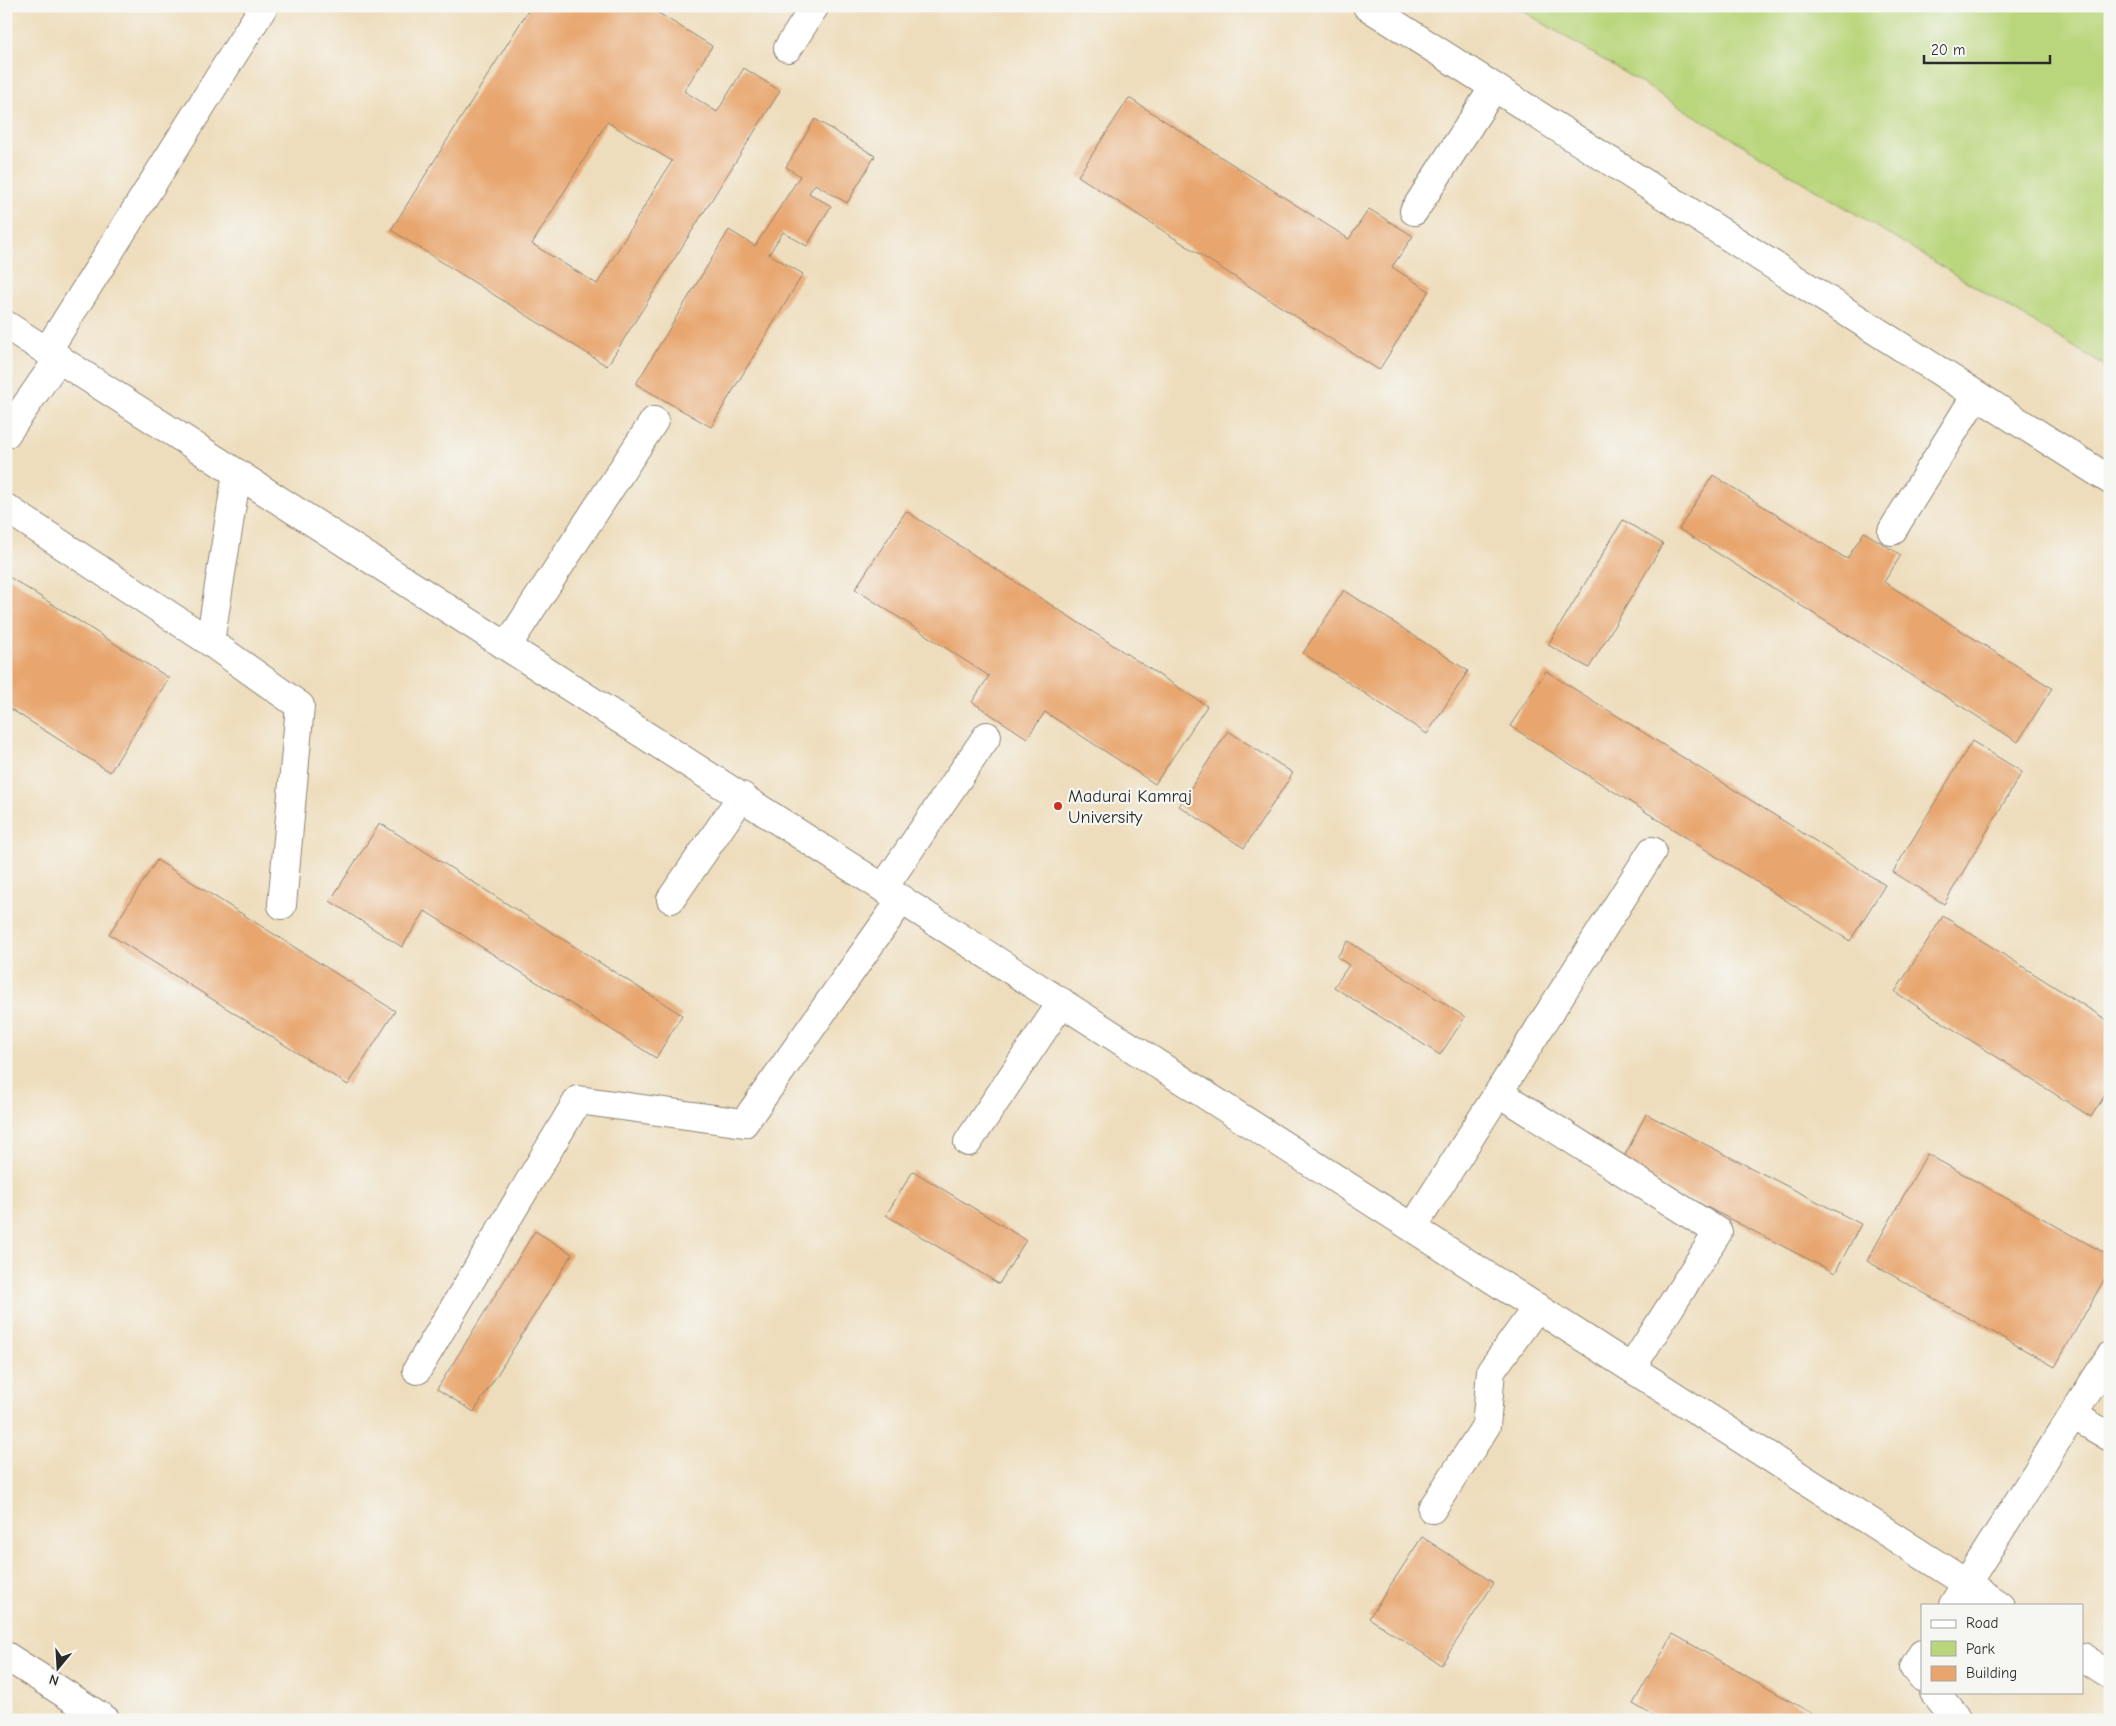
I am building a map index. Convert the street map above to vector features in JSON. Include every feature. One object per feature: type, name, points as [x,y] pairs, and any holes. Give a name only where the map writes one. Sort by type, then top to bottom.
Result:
[{"type":"lane","points":[[6,434],[264,6]]},
{"type":"lane","points":[[788,48],[816,6]]},
{"type":"lane","points":[[1367,6],[2110,480]]},
{"type":"lane","points":[[1414,212],[1494,87]]},
{"type":"lane","points":[[6,325],[1632,1367],[1960,1594],[1996,1604]]},
{"type":"lane","points":[[1892,531],[1976,395]]},
{"type":"lane","points":[[507,646],[654,421]]},
{"type":"lane","points":[[210,642],[237,473]]},
{"type":"lane","points":[[6,508],[210,642],[300,706],[282,905]]},
{"type":"lane","points":[[417,1370],[578,1100],[744,1123],[893,893],[987,736]]},
{"type":"lane","points":[[671,898],[742,796]]},
{"type":"lane","points":[[1413,1227],[1652,851]]},
{"type":"lane","points":[[968,1142],[1062,1002]]},
{"type":"lane","points":[[1499,1093],[1718,1232],[1632,1367]]},
{"type":"lane","points":[[1432,1509],[1486,1426],[1491,1372],[1537,1306]]},
{"type":"lane","points":[[1960,1594],[2110,1356]]},
{"type":"lane","points":[[2073,1415],[2110,1437]]},
{"type":"lane","points":[[6,1656],[106,1720]]},
{"type":"lane","points":[[1921,1656],[1914,1668],[1921,1677]]},
{"type":"lane","points":[[2084,1658],[2110,1675]]},
{"type":"lane","points":[[1936,1694],[1957,1720]]},
{"type":"green space","points":[[1515,6],[2110,6],[2110,369]]},
{"type":"building","points":[[181,6],[192,6],[189,11]]},
{"type":"building","points":[[531,6],[647,6],[712,46],[684,91],[717,112],[744,68],[780,91],[607,366],[391,230]],"holes":[[[607,122],[672,161],[597,284],[532,244]]]},
{"type":"building","points":[[1129,98],[1349,239],[1369,209],[1413,236],[1392,267],[1429,291],[1379,370],[1078,176]]},
{"type":"building","points":[[815,119],[875,156],[847,203],[815,184],[809,193],[831,206],[807,246],[783,232],[769,254],[803,274],[711,427],[636,384],[729,230],[755,246],[800,176],[786,167]]},
{"type":"building","points":[[1713,475],[1847,559],[1864,532],[1901,555],[1884,582],[2052,688],[2018,742],[1679,529]]},
{"type":"building","points":[[906,511],[1207,706],[1155,784],[1045,712],[1027,738],[972,702],[989,676],[855,589]]},
{"type":"building","points":[[1623,520],[1663,544],[1589,668],[1548,645]]},
{"type":"building","points":[[6,575],[169,678],[110,772],[6,706]]},
{"type":"building","points":[[1344,590],[1468,671],[1427,734],[1303,653]]},
{"type":"building","points":[[1546,671],[1885,885],[1850,941],[1510,726]]},
{"type":"building","points":[[1228,731],[1293,773],[1244,848],[1179,806]]},
{"type":"building","points":[[1972,741],[2022,772],[1944,904],[1893,872]]},
{"type":"building","points":[[380,823],[682,1015],[656,1058],[425,911],[402,947],[330,901]]},
{"type":"building","points":[[157,860],[395,1011],[348,1085],[109,934]]},
{"type":"building","points":[[1943,916],[2110,1022],[2110,1087],[2091,1117],[1895,992]]},
{"type":"building","points":[[1348,941],[1465,1017],[1440,1055],[1334,987],[1349,965],[1337,957]]},
{"type":"building","points":[[1646,1114],[1861,1224],[1835,1273],[1621,1163]]},
{"type":"building","points":[[1927,1154],[2110,1256],[2110,1269],[2055,1367],[1867,1261]]},
{"type":"building","points":[[913,1171],[1026,1240],[999,1284],[886,1215]]},
{"type":"building","points":[[535,1231],[572,1254],[474,1412],[437,1389]]},
{"type":"building","points":[[1422,1537],[1494,1583],[1441,1665],[1369,1618]]},
{"type":"building","points":[[1673,1634],[1811,1713],[1806,1720],[1661,1720],[1633,1704]]},
{"type":"place","name":"Madurai Kamraj University","points":[[1058,806]]}]
